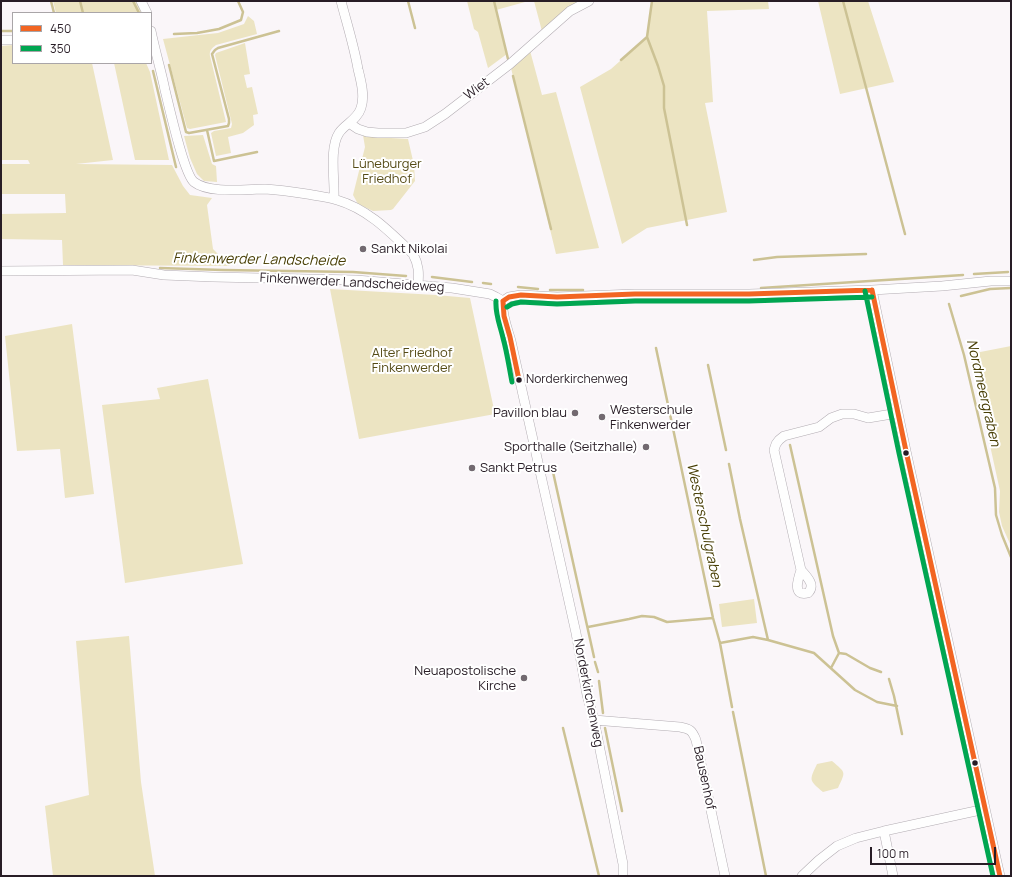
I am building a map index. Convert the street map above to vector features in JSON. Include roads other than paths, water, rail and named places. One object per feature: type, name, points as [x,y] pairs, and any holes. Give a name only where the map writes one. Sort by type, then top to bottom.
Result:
[{"type":"street","points":[[141,1],[146,12]]},
{"type":"street","points":[[334,199],[333,156],[335,141],[339,132],[359,113],[362,105],[362,94],[356,56],[341,1]]},
{"type":"street","name":"Wiet","points":[[349,123],[358,130],[378,133],[406,133],[424,127],[445,114],[510,64],[570,11],[589,1]]},
{"type":"street","points":[[152,39],[176,134],[184,160],[194,182],[213,189],[278,190],[334,199],[355,207],[378,222],[413,254],[419,270],[418,285]]},
{"type":"street","points":[[1,40],[12,40]]},
{"type":"street","name":"Finkenwerder Landscheideweg","points":[[1,272],[132,270],[164,275],[356,280],[484,292],[494,295],[503,301]]},
{"type":"street","points":[[503,301],[509,297],[517,295],[557,297],[635,294],[749,294],[872,290],[942,286],[991,281],[1011,281]]},
{"type":"street","points":[[872,290],[1000,876]]},
{"type":"street","name":"Norderkirchenweg","points":[[503,301],[502,304],[578,640],[587,695],[594,720],[621,857],[622,876]]},
{"type":"street","points":[[801,570],[774,450],[776,444],[784,436],[819,427],[831,418],[842,414],[854,414],[868,418],[898,413]]},
{"type":"street","name":"Bausenhof","points":[[594,720],[689,728],[696,740],[725,876]]},
{"type":"street","points":[[802,876],[818,860],[837,846],[856,838],[986,809]]},
{"type":"street","points":[[884,831],[893,876]]},
{"type":"waterway","points":[[51,1],[54,12]]},
{"type":"waterway","points":[[80,1],[83,12]]},
{"type":"waterway","points":[[133,1],[138,12]]},
{"type":"waterway","points":[[174,34],[197,33],[219,29],[241,20],[243,12],[238,1]]},
{"type":"waterway","points":[[408,1],[415,28]]},
{"type":"waterway","points":[[494,1],[508,59]]},
{"type":"waterway","points":[[621,60],[647,37],[652,1]]},
{"type":"waterway","points":[[843,1],[905,234]]},
{"type":"waterway","points":[[1,31],[12,31]]},
{"type":"waterway","points":[[169,65],[186,132],[189,133],[228,126],[229,119],[212,54],[218,48],[279,31]]},
{"type":"waterway","points":[[647,37],[664,86],[664,108],[687,225]]},
{"type":"waterway","points":[[153,71],[176,167]]},
{"type":"waterway","points":[[513,76],[551,229]]},
{"type":"waterway","points":[[207,130],[214,161],[257,152]]},
{"type":"waterway","points":[[754,260],[777,257],[866,254]]},
{"type":"waterway","name":"Finkenwerder Landscheide","points":[[160,268],[353,272],[406,276]]},
{"type":"waterway","points":[[974,274],[1008,272]]},
{"type":"waterway","name":"Finkenwerder Landscheide","points":[[761,288],[963,275]]},
{"type":"waterway","name":"Finkenwerder Landscheide","points":[[432,277],[472,282]]},
{"type":"waterway","name":"Finkenwerder Landscheide","points":[[483,283],[491,284]]},
{"type":"waterway","name":"Finkenwerder Landscheide","points":[[518,287],[538,289]]},
{"type":"waterway","points":[[961,296],[990,289],[1011,288]]},
{"type":"waterway","name":"Finkenwerder Landscheide","points":[[550,290],[583,290]]},
{"type":"waterway","name":"Nordmeergraben","points":[[949,304],[964,355],[995,488],[996,515],[1011,557]]},
{"type":"waterway","name":"Westerschulgraben","points":[[656,348],[713,618],[720,643],[732,707]]},
{"type":"waterway","points":[[708,365],[726,450]]},
{"type":"waterway","points":[[790,445],[833,636],[839,653]]},
{"type":"waterway","points":[[729,464],[768,640]]},
{"type":"waterway","points":[[553,472],[594,657]]},
{"type":"waterway","points":[[588,627],[642,616],[654,617],[667,622],[713,618]]},
{"type":"waterway","points":[[720,643],[753,637],[814,653],[855,690],[877,702],[897,706]]},
{"type":"waterway","points":[[831,668],[839,653],[846,654],[870,668],[881,672]]},
{"type":"waterway","points":[[595,662],[598,672]]},
{"type":"waterway","points":[[889,679],[902,734]]},
{"type":"waterway","points":[[599,681],[603,713]]},
{"type":"waterway","name":"Westerschulgraben","points":[[733,712],[766,876]]},
{"type":"waterway","points":[[563,728],[599,876]]},
{"type":"waterway","points":[[605,728],[622,811]]},
{"type":"place","name":"Sankt Nikolai","points":[[363,249]]},
{"type":"place","name":"Norderkirchenweg","points":[[519,380]]},
{"type":"place","name":"Pavillon blau","points":[[575,413]]},
{"type":"place","name":"Westerschule Finkenwerder","points":[[602,417]]},
{"type":"place","name":"Sporthalle (Seitzhalle)","points":[[646,447]]},
{"type":"place","name":"Sankt Petrus","points":[[472,468]]},
{"type":"place","name":"Neuapostolische Kirche","points":[[524,678]]},
{"type":"park label","name":"Lüneburger Friedhof","points":[[387,172]]},
{"type":"park label","name":"Alter Friedhof Finkenwerder","points":[[412,360]]}]
